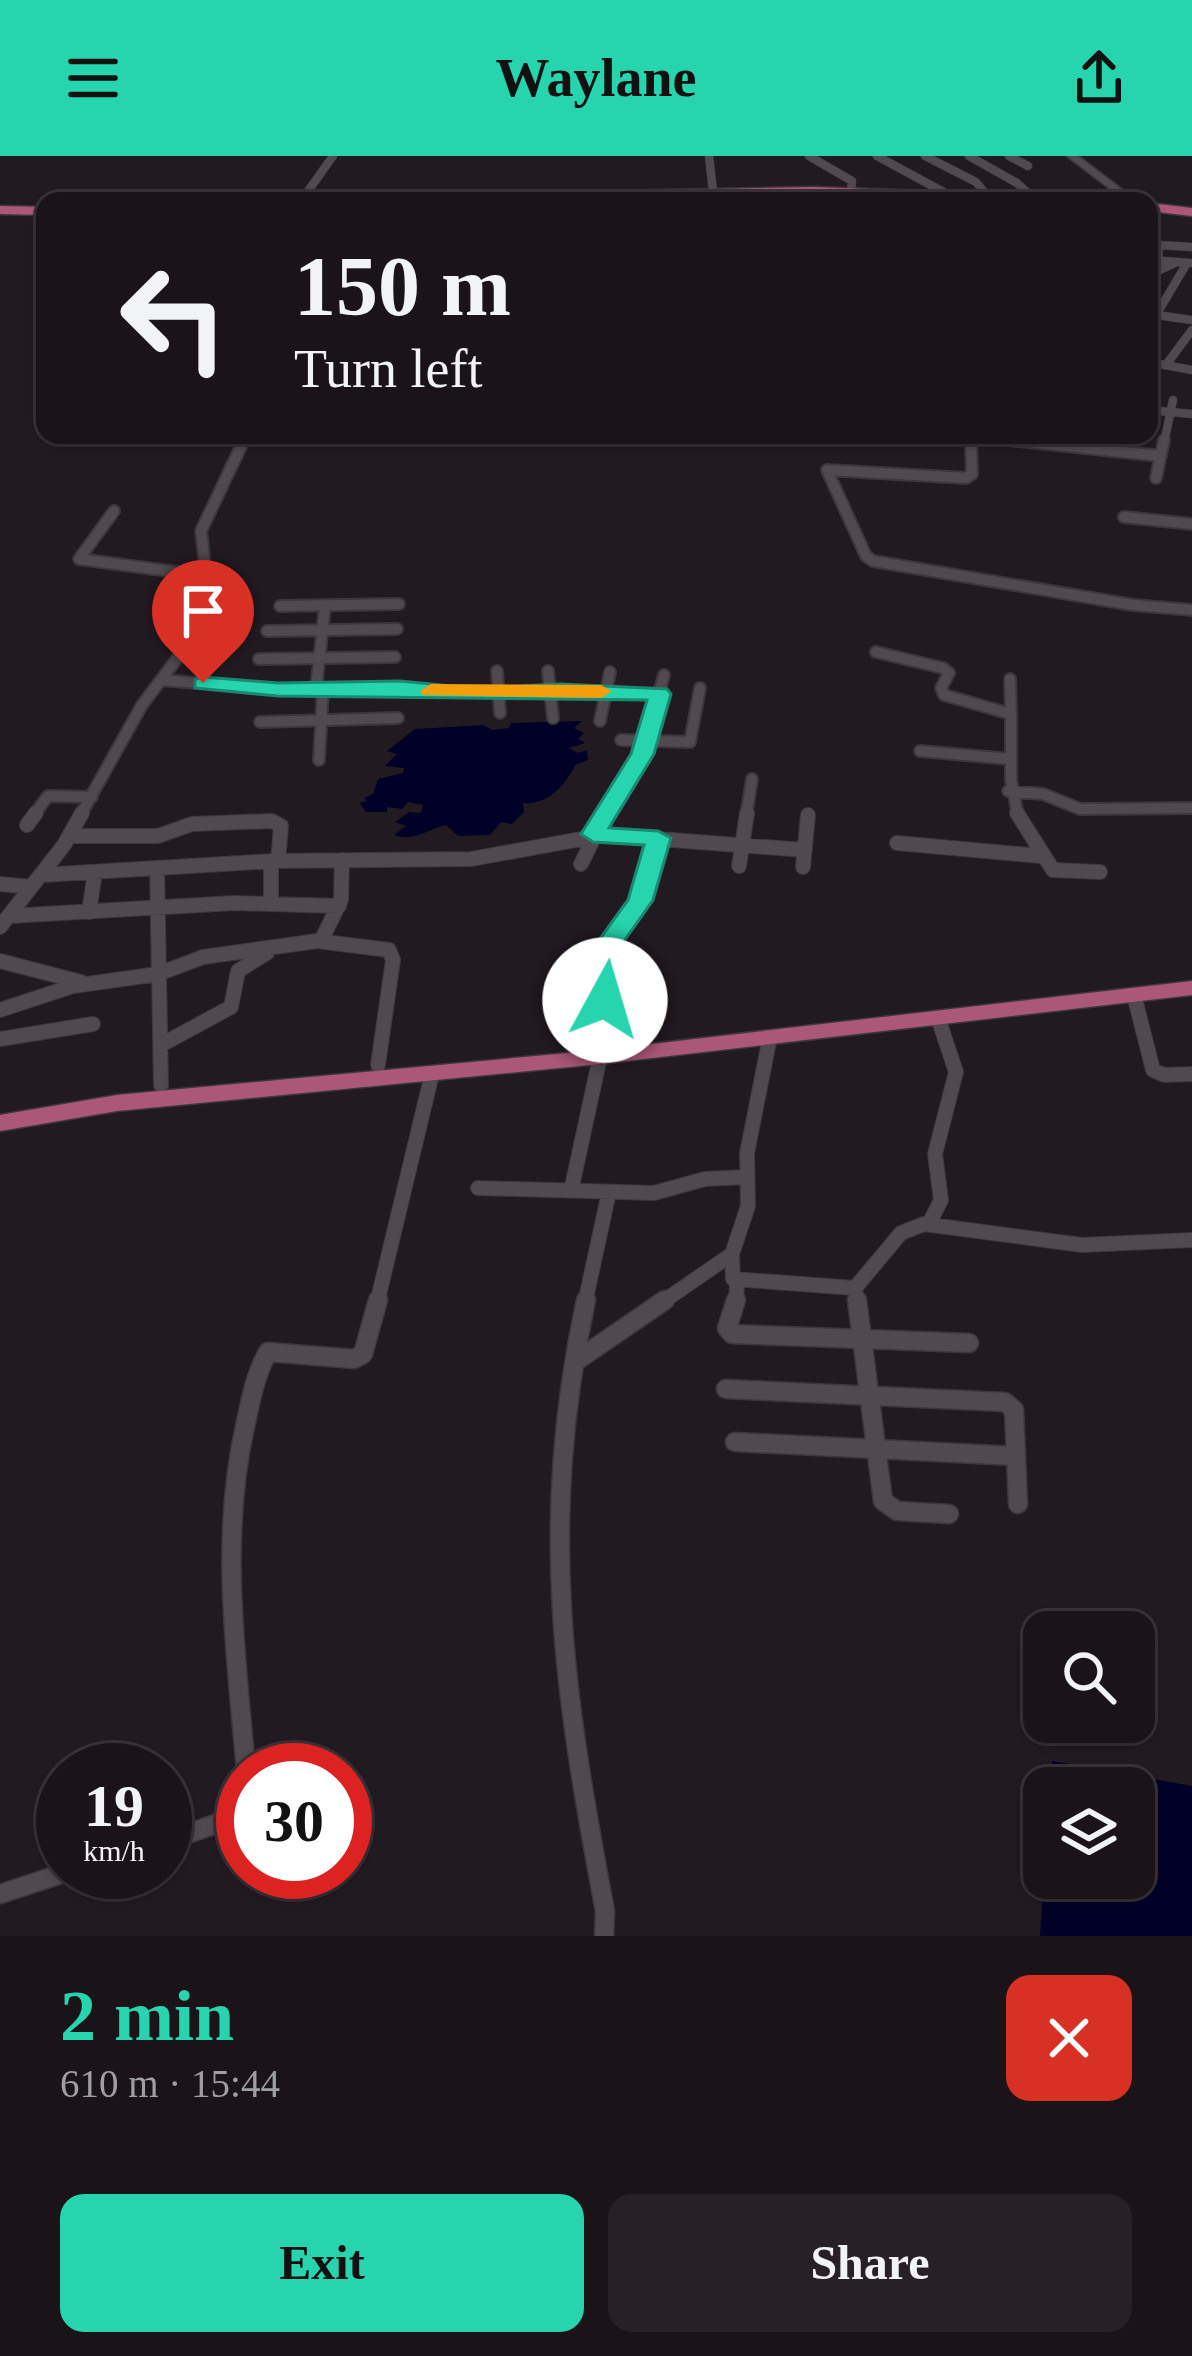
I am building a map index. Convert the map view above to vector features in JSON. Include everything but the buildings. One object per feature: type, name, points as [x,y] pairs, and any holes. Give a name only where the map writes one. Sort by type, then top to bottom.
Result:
[{"type":"main road","points":[[1158,207],[1192,211]]},
{"type":"main road","points":[[0,211],[36,212]]},
{"type":"main road","points":[[0,1123],[117,1103],[431,1074],[1192,977]]},
{"type":"main road","points":[[0,1111],[161,1085],[770,1037],[1192,988]]},
{"type":"street","points":[[307,192],[333,156]]},
{"type":"street","points":[[709,156],[723,192]]},
{"type":"street","points":[[809,156],[853,181],[851,192]]},
{"type":"street","points":[[877,156],[944,192]]},
{"type":"street","points":[[925,156],[976,182],[984,192]]},
{"type":"street","points":[[969,156],[1027,192]]},
{"type":"street","points":[[1009,156],[1028,166]]},
{"type":"street","points":[[1072,156],[1120,192]]},
{"type":"street","points":[[887,161],[902,158]]},
{"type":"street","points":[[1158,245],[1192,247]]},
{"type":"street","points":[[1158,308],[1186,263]]},
{"type":"street","points":[[1176,281],[1192,284]]},
{"type":"street","points":[[1158,316],[1192,320]]},
{"type":"street","points":[[1166,365],[1191,333]]},
{"type":"street","points":[[1158,364],[1192,370]]},
{"type":"street","points":[[1156,478],[1172,406]]},
{"type":"street","points":[[1158,408],[1172,406],[1192,414]]},
{"type":"street","points":[[1158,434],[1166,434]]},
{"type":"street","points":[[4,921],[70,836],[202,611],[208,591],[202,531],[242,444]]},
{"type":"street","points":[[973,444],[972,474],[966,478],[854,468],[827,472],[866,556],[873,561],[1192,610]]},
{"type":"street","points":[[1076,444],[1161,456]]},
{"type":"street","points":[[114,512],[79,559],[206,576]]},
{"type":"street","points":[[1124,517],[1192,524]]},
{"type":"street","points":[[280,606],[400,604]]},
{"type":"street","points":[[319,760],[319,659],[325,606]]},
{"type":"street","points":[[267,631],[397,629]]},
{"type":"street","points":[[876,652],[944,668],[949,673],[941,688],[944,695],[1011,714]]},
{"type":"street","points":[[259,659],[395,657]]},
{"type":"street","points":[[496,671],[500,713]]},
{"type":"street","points":[[548,671],[554,718]]},
{"type":"street","points":[[600,721],[610,672]]},
{"type":"street","points":[[581,864],[592,836],[648,741],[664,675]]},
{"type":"street","points":[[161,680],[660,694]]},
{"type":"street","points":[[1010,680],[1008,791],[1023,830],[1041,856],[1061,873],[1100,872]]},
{"type":"street","points":[[621,740],[690,742],[700,688]]},
{"type":"street","points":[[260,722],[398,718]]},
{"type":"street","points":[[920,751],[1010,759]]},
{"type":"street","points":[[739,866],[752,779]]},
{"type":"street","points":[[1008,791],[1043,794],[1080,809],[1192,808]]},
{"type":"street","points":[[27,824],[48,796],[92,797]]},
{"type":"street","points":[[803,867],[808,814]]},
{"type":"street","points":[[70,836],[158,836],[192,824],[272,821],[280,826],[271,904]]},
{"type":"street","points":[[41,875],[274,861],[488,858],[592,836],[805,850]]},
{"type":"street","points":[[572,1191],[606,1050],[606,953],[640,900],[658,838]]},
{"type":"street","points":[[897,843],[1041,856]]},
{"type":"street","points":[[321,941],[339,906],[342,860]]},
{"type":"street","points":[[157,868],[161,1085]]},
{"type":"street","points":[[89,912],[95,872]]},
{"type":"street","points":[[0,884],[31,887]]},
{"type":"street","points":[[4,921],[157,908],[339,906]]},
{"type":"street","points":[[0,1010],[86,983],[158,974],[203,957],[321,941],[389,950],[392,964],[377,1065]]},
{"type":"street","points":[[161,1045],[231,1007],[240,968],[283,945]]},
{"type":"street","points":[[0,961],[86,983]]},
{"type":"street","points":[[1134,995],[1153,1070],[1164,1075],[1192,1074]]},
{"type":"street","points":[[929,1224],[941,1200],[935,1154],[956,1072],[938,1018]]},
{"type":"street","points":[[0,1039],[94,1024]]},
{"type":"street","points":[[770,1037],[747,1154],[748,1206],[732,1254],[737,1282],[855,1288],[875,1274],[903,1231],[929,1224],[1024,1241],[1101,1247],[1192,1240]]},
{"type":"street","points":[[243,1743],[229,1600],[235,1457],[268,1352],[354,1359],[363,1354],[392,1252],[431,1074]]},
{"type":"street","points":[[478,1188],[664,1192],[705,1179],[746,1177]]},
{"type":"street","points":[[604,1936],[605,1911],[574,1741],[559,1592],[561,1447],[609,1192]]},
{"type":"street","points":[[576,1361],[732,1254]]},
{"type":"street","points":[[737,1282],[736,1306],[727,1328],[732,1334],[969,1343]]},
{"type":"street","points":[[855,1288],[886,1508],[950,1514]]},
{"type":"street","points":[[726,1389],[1005,1402],[1014,1409],[1018,1504]]},
{"type":"street","points":[[735,1442],[1016,1456]]},
{"type":"street","points":[[0,1894],[36,1882]]},
{"type":"water","points":[[582,721],[574,728],[584,733],[578,739],[585,743],[569,748],[578,753],[587,750],[588,760],[575,765],[549,797],[523,803],[524,812],[512,824],[501,822],[490,835],[458,836],[446,825],[401,837],[394,835],[406,826],[395,822],[409,812],[421,813],[423,805],[408,802],[402,809],[366,812],[360,803],[373,794],[378,779],[403,773],[404,768],[385,766],[397,754],[387,751],[415,729],[483,725],[492,730],[509,728],[511,723]]},
{"type":"water","points":[[1052,1761],[1086,1767],[1052,1767]]},
{"type":"water","points":[[1155,1779],[1192,1786],[1192,1936],[1040,1936],[1042,1899],[1155,1899]]},
{"type":"slow traffic","points":[[431,691],[601,691]]},
{"type":"route","points":[[203,683],[472,694],[561,690],[660,694],[643,754],[593,834],[658,838],[636,909],[606,953],[605,1000]]}]
